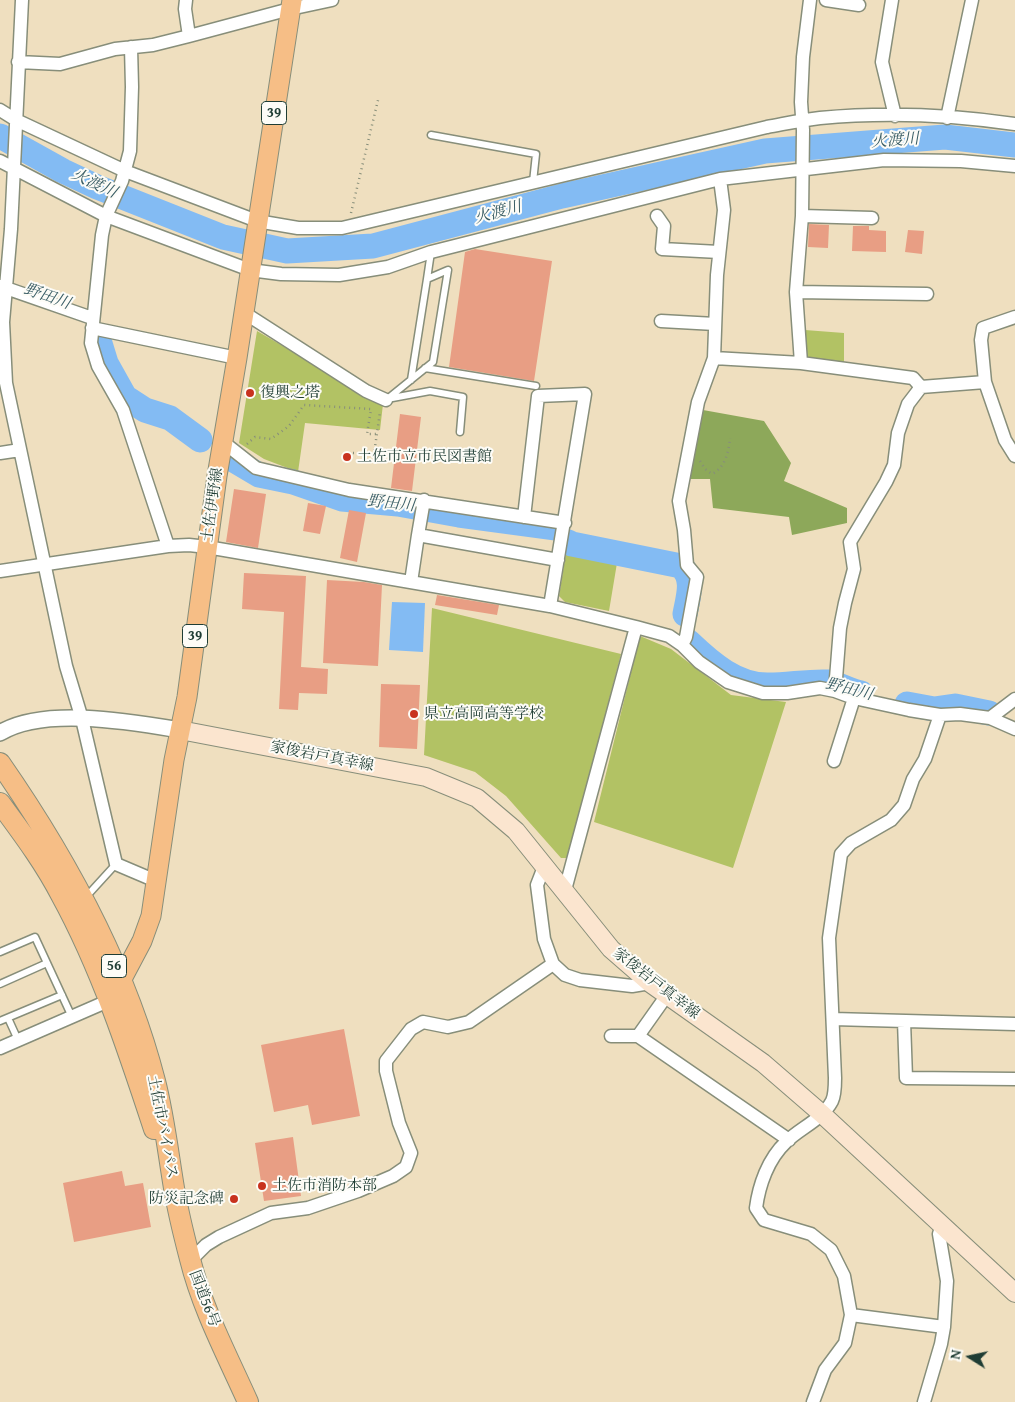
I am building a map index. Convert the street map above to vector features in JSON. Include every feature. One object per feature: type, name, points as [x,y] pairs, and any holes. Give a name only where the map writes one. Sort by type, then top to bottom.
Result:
[{"type":"highway","name":"土佐市バイパス","points":[[0,763],[40,821],[82,900],[122,982],[155,1080],[166,1129],[174,1191]]},
{"type":"highway","name":"土佐市バイパス","points":[[0,802],[34,849],[61,895],[86,947],[138,1082],[174,1191]]},
{"type":"highway","name":"国道56号","points":[[174,1191],[190,1261],[204,1304],[248,1402]]},
{"type":"main road","name":"土佐伊野線","points":[[108,1001],[122,982],[142,941],[151,916],[180,730],[187,697],[207,547],[231,448],[237,358],[291,4]]},
{"type":"main road","name":"家俊岩戸真幸線","points":[[180,730],[426,776],[477,798],[516,832],[565,890],[610,949],[650,983],[763,1064],[822,1114],[1015,1293]]},
{"type":"street","points":[[22,0],[11,229],[2,287],[6,383],[66,666],[82,719],[116,864],[156,881]]},
{"type":"street","points":[[186,0],[185,9],[189,36]]},
{"type":"street","points":[[18,62],[60,64],[115,49],[153,45],[189,36],[291,4],[332,0]]},
{"type":"street","points":[[801,363],[796,292],[802,216],[803,125],[801,102],[803,57],[810,0]]},
{"type":"street","points":[[826,0],[859,5]]},
{"type":"street","points":[[892,0],[882,62],[895,116]]},
{"type":"street","points":[[947,118],[972,0]]},
{"type":"street","points":[[131,47],[130,151],[102,235],[91,343],[98,366],[123,410],[168,546]]},
{"type":"street","points":[[0,110],[16,124],[123,176],[257,224],[298,228],[348,227],[767,127],[803,125],[819,118],[895,116],[1015,124]]},
{"type":"street","points":[[0,161],[108,213],[250,265],[281,274],[339,275],[388,267],[431,252],[720,180],[803,165],[884,160],[962,160],[1015,166]]},
{"type":"street","points":[[682,645],[686,637],[697,577],[687,565],[684,530],[678,501],[698,402],[714,358],[719,252],[724,210],[720,180]]},
{"type":"street","points":[[657,216],[664,226],[662,249],[719,252]]},
{"type":"street","points":[[802,216],[872,218]]},
{"type":"street","points":[[2,287],[92,323],[237,358]]},
{"type":"street","points":[[796,292],[927,294]]},
{"type":"street","points":[[244,312],[366,391],[384,399]]},
{"type":"street","points":[[1015,317],[983,328],[981,340],[985,382],[1005,440],[1015,456]]},
{"type":"street","points":[[661,321],[715,324]]},
{"type":"street","points":[[714,358],[801,363],[914,378],[921,387]]},
{"type":"street","points":[[834,690],[840,628],[854,570],[850,542],[894,465],[898,433],[908,404],[921,387],[985,382]]},
{"type":"street","points":[[524,517],[538,396],[585,394],[550,606]]},
{"type":"street","points":[[231,448],[256,468],[349,490],[565,523]]},
{"type":"street","points":[[0,453],[20,450]]},
{"type":"street","points":[[411,582],[424,500]]},
{"type":"street","points":[[418,536],[558,560]]},
{"type":"street","points":[[0,571],[168,546],[190,545],[207,547],[550,606],[636,627],[669,636],[682,645],[698,662],[728,682],[754,691],[787,693],[820,688],[834,690],[854,698],[940,714],[960,714],[990,718],[1015,729]]},
{"type":"street","points":[[565,890],[636,627]]},
{"type":"street","points":[[834,761],[854,698]]},
{"type":"street","points":[[990,718],[1015,699]]},
{"type":"street","points":[[813,1402],[825,1370],[845,1343],[851,1315],[844,1276],[831,1250],[811,1234],[764,1220],[756,1208],[759,1190],[772,1158],[789,1140],[822,1114],[833,1100],[835,1078],[829,938],[842,854],[850,843],[891,820],[904,805],[913,779],[925,759],[940,714]]},
{"type":"street","points":[[0,733],[8,728],[40,719],[124,720],[180,730]]},
{"type":"street","points":[[544,867],[537,885],[544,939],[552,964],[565,975],[580,980],[632,986],[650,983]]},
{"type":"street","points":[[190,1261],[206,1245],[219,1236],[271,1213],[308,1208],[350,1194],[393,1176],[406,1167],[411,1153],[399,1123],[386,1071],[386,1061],[411,1029],[423,1022],[448,1027],[469,1022],[552,964]]},
{"type":"street","points":[[638,1036],[667,995]]},
{"type":"street","points":[[0,1048],[108,1001]]},
{"type":"street","points":[[833,1019],[1015,1024]]},
{"type":"street","points":[[904,1022],[906,1078],[1015,1079]]},
{"type":"street","points":[[611,1036],[638,1036],[789,1140]]},
{"type":"street","points":[[924,1402],[944,1327],[946,1281],[939,1234],[942,1225]]},
{"type":"street","points":[[851,1315],[944,1327]]},
{"type":"lane","points":[[431,135],[536,154],[533,182]]},
{"type":"lane","points":[[411,380],[431,252]]},
{"type":"lane","points":[[384,399],[433,362],[448,270],[427,279]]},
{"type":"lane","points":[[425,368],[536,386]]},
{"type":"lane","points":[[384,399],[430,391],[463,397],[460,432]]},
{"type":"lane","points":[[82,900],[116,864]]},
{"type":"lane","points":[[0,952],[35,937],[72,1017]]},
{"type":"lane","points":[[0,984],[47,963]]},
{"type":"lane","points":[[0,1021],[62,995]]},
{"type":"lane","points":[[8,1018],[18,1040]]},
{"type":"path","points":[[348,227],[378,100]]},
{"type":"path","points":[[353,452],[374,454],[384,399]]},
{"type":"path","points":[[231,448],[255,437],[271,439],[289,426],[304,405],[371,409],[367,434],[377,434]]},
{"type":"path","points":[[691,436],[697,458],[705,469],[712,474],[717,472],[722,466],[730,438]]},
{"type":"green space","points":[[805,330],[844,333],[844,366],[805,361]]},
{"type":"green space","points":[[257,331],[383,404],[380,430],[305,423],[298,472],[264,459],[239,443]]},
{"type":"green space","points":[[703,410],[764,421],[791,463],[784,481],[847,508],[847,523],[792,535],[789,517],[713,508],[710,479],[687,479]]},
{"type":"green space","points":[[567,546],[618,557],[609,611],[565,602],[559,596]]},
{"type":"green space","points":[[432,608],[621,654],[568,858],[561,858],[506,796],[475,772],[424,755]]},
{"type":"green space","points":[[640,636],[671,649],[731,695],[786,702],[733,868],[594,822]]},
{"type":"water","points":[[392,602],[425,603],[423,652],[389,650]]},
{"type":"building","points":[[809,224],[829,225],[828,248],[808,247]]},
{"type":"building","points":[[853,226],[869,226],[869,230],[886,231],[886,252],[852,251]]},
{"type":"building","points":[[908,230],[924,231],[922,254],[905,252]]},
{"type":"building","points":[[475,249],[552,261],[534,381],[449,367],[465,252]]},
{"type":"building","points":[[400,414],[421,417],[412,491],[391,488]]},
{"type":"building","points":[[234,489],[266,494],[258,548],[226,542]]},
{"type":"building","points":[[308,503],[326,506],[320,534],[303,531]]},
{"type":"building","points":[[349,510],[366,513],[357,562],[340,558]]},
{"type":"building","points":[[244,573],[306,576],[301,667],[328,669],[327,694],[299,693],[298,710],[279,709],[284,612],[242,609]]},
{"type":"building","points":[[327,580],[382,585],[378,666],[323,663]]},
{"type":"building","points":[[437,595],[499,605],[497,615],[435,605]]},
{"type":"building","points":[[381,684],[420,685],[417,749],[379,747]]},
{"type":"building","points":[[344,1029],[360,1116],[312,1125],[308,1105],[274,1112],[261,1045]]},
{"type":"building","points":[[293,1137],[301,1196],[264,1201],[255,1143]]},
{"type":"building","points":[[122,1171],[125,1186],[143,1183],[151,1227],[74,1242],[63,1183]]},
{"type":"waterway","name":"火渡川","points":[[0,136],[63,171],[97,187],[223,237],[287,251],[373,246],[562,196],[765,151],[945,137],[1015,145]]},
{"type":"waterway","name":"野田川","points":[[98,337],[106,363],[125,397],[145,410],[170,418],[200,440]]},
{"type":"waterway","name":"野田川","points":[[232,459],[259,475],[293,482],[342,499],[398,504],[459,515],[556,528]]},
{"type":"waterway","name":"野田川","points":[[568,542],[681,566],[689,582],[689,595],[685,614]]},
{"type":"waterway","name":"野田川","points":[[689,642],[725,672],[746,682],[769,685],[828,682],[861,693]]},
{"type":"waterway","name":"野田川","points":[[907,704],[934,709],[955,706],[989,713]]},
{"type":"place","name":"復興之塔","points":[[250,393]]},
{"type":"place","name":"土佐市立市民図書館","points":[[347,457]]},
{"type":"place","name":"県立高岡高等学校","points":[[414,714]]},
{"type":"place","name":"土佐市消防本部","points":[[262,1186]]},
{"type":"place","name":"防災記念碑","points":[[234,1199]]}]
